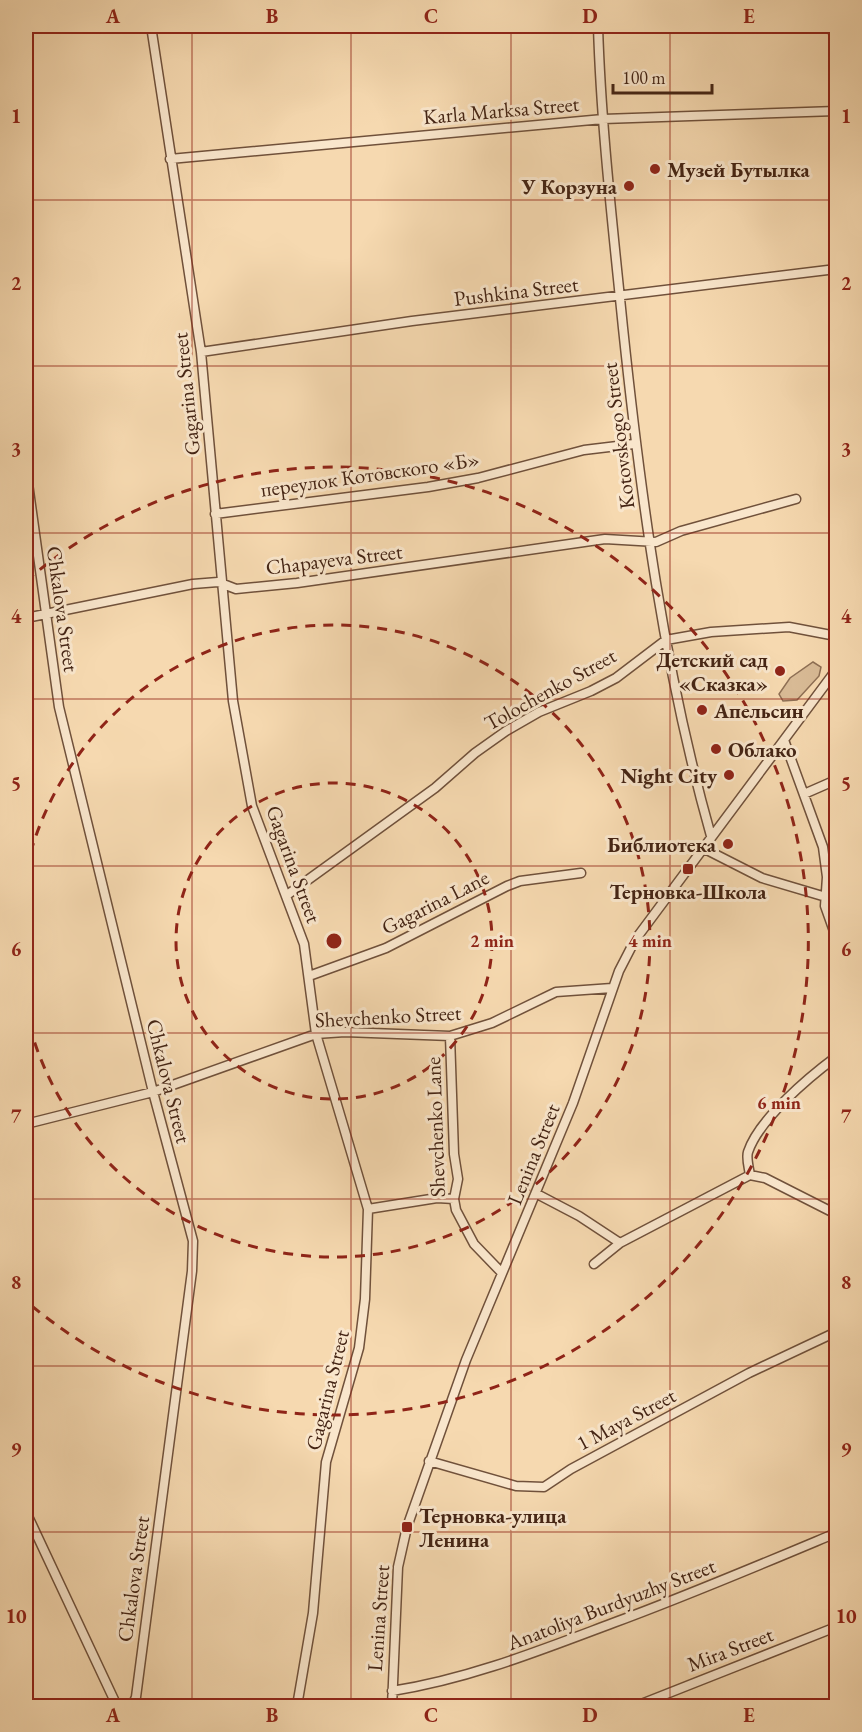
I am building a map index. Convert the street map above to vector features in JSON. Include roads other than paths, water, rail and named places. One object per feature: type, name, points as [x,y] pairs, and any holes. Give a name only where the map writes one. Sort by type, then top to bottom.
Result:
[{"type":"street","name":"Gagarina Street","points":[[151,26],[201,352],[233,702],[252,806],[304,944],[316,1034],[368,1209],[365,1299],[359,1348],[326,1462],[321,1548],[297,1707]]},
{"type":"street","name":"Kotovskogo Street","points":[[598,26],[603,119],[634,444],[649,543],[687,752],[711,836]]},
{"type":"street","points":[[832,26],[837,50]]},
{"type":"street","name":"Karla Marksa Street","points":[[170,159],[603,119],[837,111]]},
{"type":"street","name":"Pushkina Street","points":[[201,352],[412,321],[837,269]]},
{"type":"street","name":"переулок Котовского «Б»","points":[[215,514],[428,487],[478,478],[584,450],[634,444]]},
{"type":"street","name":"Chkalova Street","points":[[26,469],[59,707],[153,1092],[193,1241],[193,1257],[132,1707]]},
{"type":"street","points":[[649,543],[796,499]]},
{"type":"street","name":"Chapayeva Street","points":[[26,618],[193,584],[213,582],[236,589],[297,583],[605,539],[640,539],[649,543]]},
{"type":"street","name":"Tolochenko Street","points":[[287,896],[435,788],[475,753],[506,731],[539,712],[616,678],[666,640],[711,632],[789,627],[837,636]]},
{"type":"street","name":"Lenina Street","points":[[392,1707],[398,1567],[429,1461],[502,1273],[537,1194],[573,1103],[625,956],[711,836],[837,670]]},
{"type":"street","points":[[783,740],[823,847],[825,906],[837,937]]},
{"type":"street","points":[[804,794],[837,780]]},
{"type":"street","points":[[703,848],[762,878],[837,900]]},
{"type":"street","name":"Gagarina Lane","points":[[309,975],[386,948],[507,886],[581,873]]},
{"type":"street","name":"Shevchenko Street","points":[[26,1124],[153,1092],[316,1034],[345,1032],[450,1036],[492,1023],[556,992],[612,988]]},
{"type":"street","name":"Shevchenko Lane","points":[[450,1036],[454,1154],[458,1179],[454,1199],[463,1227],[474,1244],[502,1273]]},
{"type":"street","points":[[750,1175],[747,1154],[757,1134],[805,1081],[837,1057]]},
{"type":"street","points":[[594,1264],[621,1243],[750,1175],[765,1178],[837,1214]]},
{"type":"street","points":[[537,1194],[579,1216],[621,1243]]},
{"type":"street","points":[[368,1209],[437,1198],[454,1199]]},
{"type":"street","name":"1 Maya Street","points":[[429,1461],[516,1486],[544,1487],[571,1469],[749,1373],[836,1336]]},
{"type":"street","points":[[26,1512],[117,1707]]},
{"type":"street","name":"Anatoliya Burdyuzhy Street","points":[[392,1691],[492,1668],[570,1641],[659,1608],[837,1533]]},
{"type":"street","name":"Mira Street","points":[[636,1707],[837,1627]]},
{"type":"place","name":"Музей Бутылка","points":[[655,169]]},
{"type":"place","name":"У Корзуна","points":[[629,186]]},
{"type":"place","name":"Детский сад «Сказка»","points":[[780,671]]},
{"type":"place","name":"Апельсин","points":[[702,710]]},
{"type":"place","name":"Облако","points":[[716,749]]},
{"type":"place","name":"Night City","points":[[729,775]]},
{"type":"place","name":"Библиотека","points":[[728,844]]},
{"type":"place","name":"Терновка-Школа","points":[[688,869]]},
{"type":"place","name":"Терновка-улица Ленина","points":[[407,1527]]}]
